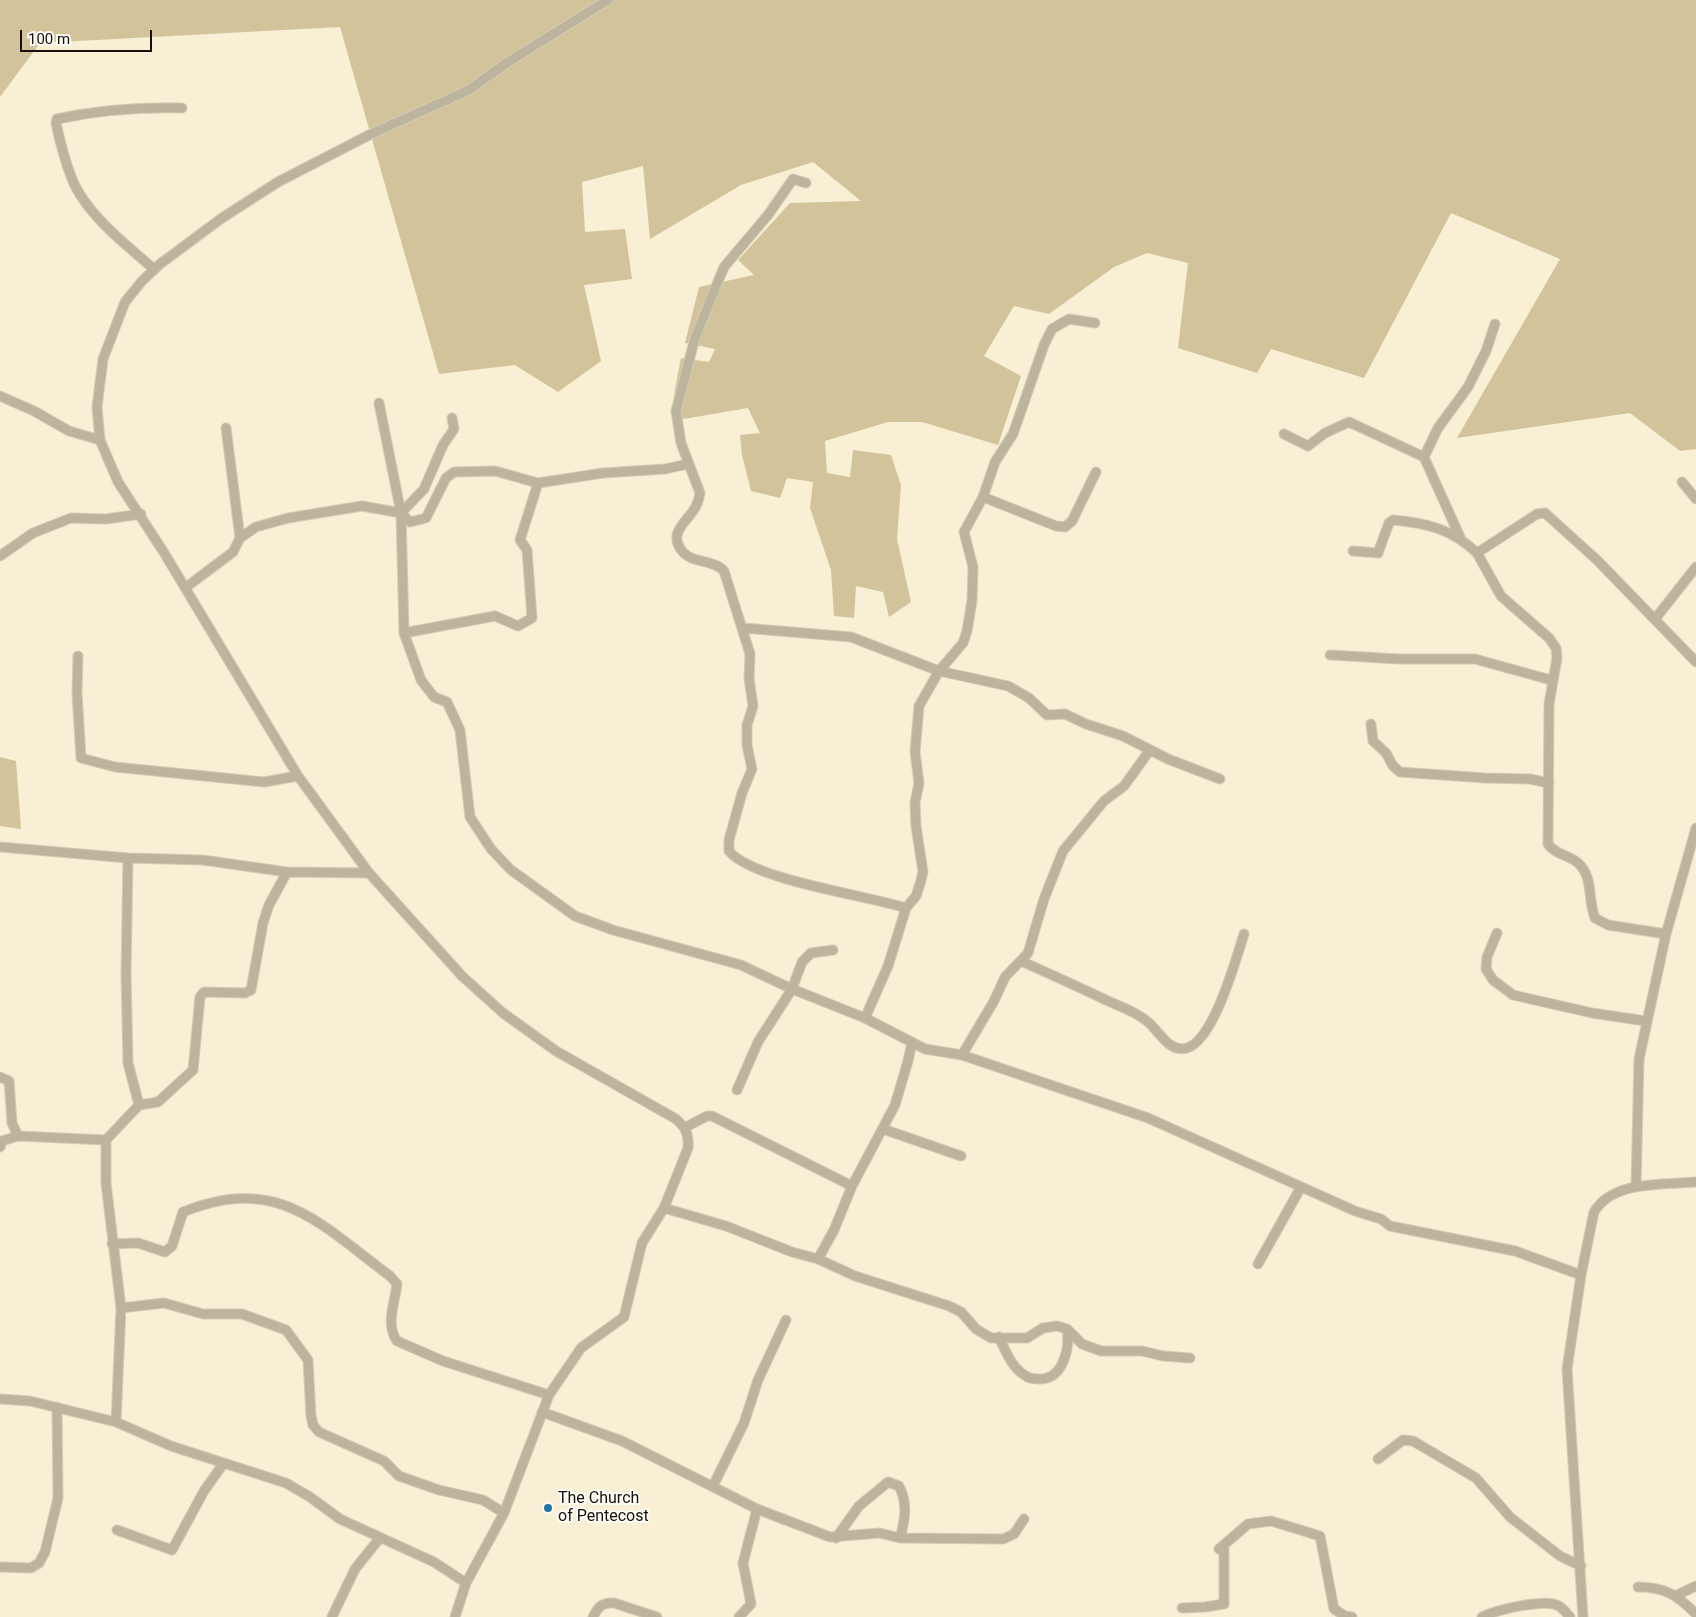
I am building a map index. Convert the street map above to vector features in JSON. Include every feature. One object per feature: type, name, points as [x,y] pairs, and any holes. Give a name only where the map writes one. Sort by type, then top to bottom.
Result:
[{"type":"street","points":[[455,1617],[466,1583],[504,1514],[549,1395],[581,1348],[624,1317],[642,1244],[664,1208],[688,1148],[689,1138],[686,1127],[676,1119],[556,1051],[503,1013],[462,976],[369,872],[298,776],[141,514],[118,482],[100,440],[97,407],[104,359],[126,302],[154,269],[222,218],[278,182],[372,134],[469,90],[508,62],[608,0]]},
{"type":"street","points":[[154,269],[115,236],[88,204],[72,180],[56,124],[57,119],[96,110],[130,107],[182,108]]},
{"type":"street","points":[[806,183],[793,179],[768,215],[724,267],[695,338],[676,411],[680,443],[700,492],[693,512],[681,523],[676,536],[678,545],[685,555],[718,566],[724,571],[729,591],[744,628],[750,654],[749,678],[752,706],[747,725],[747,745],[752,768],[742,793],[729,840],[729,851],[744,864],[771,874],[906,908]]},
{"type":"street","points":[[865,1018],[888,966],[906,908],[916,896],[923,872],[915,803],[919,783],[915,752],[919,706],[939,671],[962,642],[967,631],[972,601],[973,567],[964,532],[983,497],[995,462],[1013,434],[1032,376],[1052,329],[1069,318],[1095,323]]},
{"type":"street","points":[[1424,457],[1438,428],[1468,388],[1486,351],[1495,324]]},
{"type":"street","points":[[0,396],[34,411],[69,431],[100,440]]},
{"type":"street","points":[[379,403],[401,513],[404,633],[421,680],[434,697],[446,702],[460,730],[470,817],[491,849],[511,870],[575,916],[613,930],[741,965],[792,989],[865,1018],[925,1049],[962,1054],[1148,1118],[1355,1211],[1381,1219],[1390,1226],[1515,1251],[1580,1275]]},
{"type":"street","points":[[401,513],[424,489],[443,444],[454,429],[452,418]]},
{"type":"street","points":[[1284,434],[1308,446],[1325,433],[1349,422],[1424,457],[1460,537],[1476,553],[1501,596],[1549,638],[1556,648],[1557,658],[1549,704],[1548,844],[1555,851],[1578,863],[1586,873],[1594,918],[1608,925],[1666,934]]},
{"type":"street","points":[[226,428],[240,538]]},
{"type":"street","points":[[185,588],[233,552],[240,538],[256,527],[288,518],[362,506],[401,513],[410,522],[426,518],[446,478],[454,472],[495,471],[538,483],[603,473],[666,468],[688,464]]},
{"type":"street","points":[[983,497],[1056,526],[1065,526],[1072,521],[1096,472]]},
{"type":"street","points":[[1682,482],[1696,499]]},
{"type":"street","points":[[404,633],[495,616],[518,626],[532,618],[527,550],[520,540],[538,483]]},
{"type":"street","points":[[1476,553],[1537,514],[1545,513],[1597,560],[1696,662]]},
{"type":"street","points":[[0,556],[33,533],[71,518],[106,519],[141,514]]},
{"type":"street","points":[[1353,551],[1378,553],[1393,520],[1430,525],[1460,537]]},
{"type":"street","points":[[1655,619],[1696,567]]},
{"type":"street","points":[[744,628],[851,637],[939,671],[1008,686],[1028,698],[1047,715],[1065,714],[1086,724],[1123,736],[1150,750],[1220,780]]},
{"type":"street","points":[[1330,655],[1399,659],[1474,659],[1552,680]]},
{"type":"street","points":[[78,656],[77,693],[81,758],[115,767],[264,782],[298,776]]},
{"type":"street","points":[[1371,724],[1373,741],[1386,753],[1393,766],[1400,772],[1530,779],[1549,783]]},
{"type":"street","points":[[962,1054],[994,1001],[1005,977],[1028,953],[1044,898],[1063,851],[1104,801],[1124,786],[1150,750]]},
{"type":"street","points":[[1636,1187],[1639,1058],[1666,934],[1696,828]]},
{"type":"street","points":[[0,847],[128,858],[203,860],[288,872],[369,872]]},
{"type":"street","points":[[128,858],[126,974],[128,1063],[139,1105]]},
{"type":"street","points":[[116,1422],[120,1308],[106,1183],[106,1140],[139,1105],[158,1102],[193,1070],[200,997],[204,992],[245,993],[251,990],[269,905],[288,872]]},
{"type":"street","points":[[1498,933],[1487,957],[1486,969],[1493,980],[1513,995],[1592,1013],[1646,1021]]},
{"type":"street","points":[[1021,961],[1136,1015],[1148,1022],[1167,1043],[1179,1049],[1190,1047],[1206,1032],[1221,1002],[1244,934]]},
{"type":"street","points":[[737,1090],[758,1042],[792,989],[802,962],[807,956],[833,950]]},
{"type":"street","points":[[818,1260],[834,1230],[852,1186],[895,1105],[912,1042]]},
{"type":"street","points":[[0,1077],[9,1081],[12,1122],[18,1136]]},
{"type":"street","points":[[686,1127],[707,1116],[712,1116],[852,1186]]},
{"type":"street","points":[[883,1129],[961,1156]]},
{"type":"street","points":[[0,1147],[2,1141],[18,1136],[106,1140]]},
{"type":"street","points":[[1583,1617],[1567,1369],[1580,1275],[1596,1207],[1607,1197],[1636,1187],[1696,1182]]},
{"type":"street","points":[[1258,1264],[1300,1187]]},
{"type":"street","points":[[112,1244],[138,1244],[165,1252],[172,1246],[183,1212],[235,1199],[267,1199],[295,1208],[325,1225],[390,1276],[396,1284],[392,1305],[391,1327],[397,1341],[443,1361],[549,1395]]},
{"type":"street","points":[[664,1208],[726,1226],[856,1276],[949,1306],[961,1312],[976,1329],[986,1336],[1027,1338],[1043,1328],[1057,1326],[1067,1329],[1082,1344],[1102,1351],[1142,1351],[1163,1356],[1190,1358]]},
{"type":"street","points":[[120,1308],[164,1303],[203,1314],[242,1314],[286,1330],[308,1360],[311,1416],[313,1425],[320,1432],[384,1461],[399,1476],[440,1490],[483,1500],[504,1514]]},
{"type":"street","points":[[713,1486],[744,1423],[758,1380],[786,1320]]},
{"type":"street","points":[[999,1338],[1012,1363],[1018,1370],[1027,1378],[1044,1380],[1058,1371],[1063,1364],[1068,1338],[1067,1329]]},
{"type":"street","points":[[0,1399],[30,1401],[116,1422],[171,1446],[286,1483],[310,1497],[340,1519],[379,1539],[434,1562],[466,1583]]},
{"type":"street","points":[[0,1566],[31,1568],[39,1563],[45,1552],[58,1498],[57,1407]]},
{"type":"street","points":[[542,1412],[622,1441],[757,1509],[836,1538],[866,1533],[880,1533],[900,1538],[1003,1539],[1014,1534],[1024,1519]]},
{"type":"street","points":[[1378,1459],[1403,1440],[1413,1441],[1476,1478],[1510,1517],[1560,1556],[1580,1566]]},
{"type":"street","points":[[117,1530],[172,1550],[204,1491],[223,1464]]},
{"type":"street","points":[[836,1538],[859,1506],[888,1482],[899,1486],[905,1497],[905,1521],[900,1538]]},
{"type":"street","points":[[739,1617],[751,1604],[744,1563],[757,1509]]},
{"type":"street","points":[[1182,1608],[1205,1608],[1224,1604],[1224,1550],[1219,1549],[1248,1524],[1271,1521],[1320,1536],[1334,1609],[1344,1616],[1352,1617]]},
{"type":"street","points":[[332,1617],[355,1570],[379,1539]]},
{"type":"street","points":[[1677,1595],[1696,1586]]},
{"type":"street","points":[[1638,1587],[1649,1587],[1677,1595],[1696,1614]]},
{"type":"street","points":[[593,1617],[598,1607],[607,1602],[614,1602],[657,1617]]},
{"type":"street","points":[[1482,1617],[1492,1612],[1543,1603],[1559,1606],[1570,1617]]},
{"type":"shaded area","points":[[0,0],[1696,0],[1696,449],[1680,451],[1630,413],[1457,438],[1560,259],[1451,213],[1364,378],[1271,349],[1257,373],[1178,348],[1188,263],[1147,253],[1114,267],[1049,314],[1014,306],[984,356],[1021,376],[998,445],[922,422],[888,422],[825,441],[827,473],[850,477],[853,450],[891,455],[901,485],[897,539],[911,602],[889,617],[883,592],[856,586],[854,618],[834,616],[831,570],[810,508],[813,482],[787,478],[780,498],[751,491],[742,455],[740,435],[760,433],[748,408],[672,421],[675,389],[681,358],[709,362],[715,349],[685,343],[699,287],[754,275],[738,260],[790,203],[861,201],[813,162],[741,185],[650,239],[643,166],[582,182],[585,232],[625,229],[632,279],[584,285],[601,361],[558,392],[515,365],[439,374],[340,27],[40,43],[0,97]]},
{"type":"shaded area","points":[[0,757],[16,761],[21,829],[0,826]]},
{"type":"place","name":"The Church of Pentecost","points":[[548,1508]]}]
